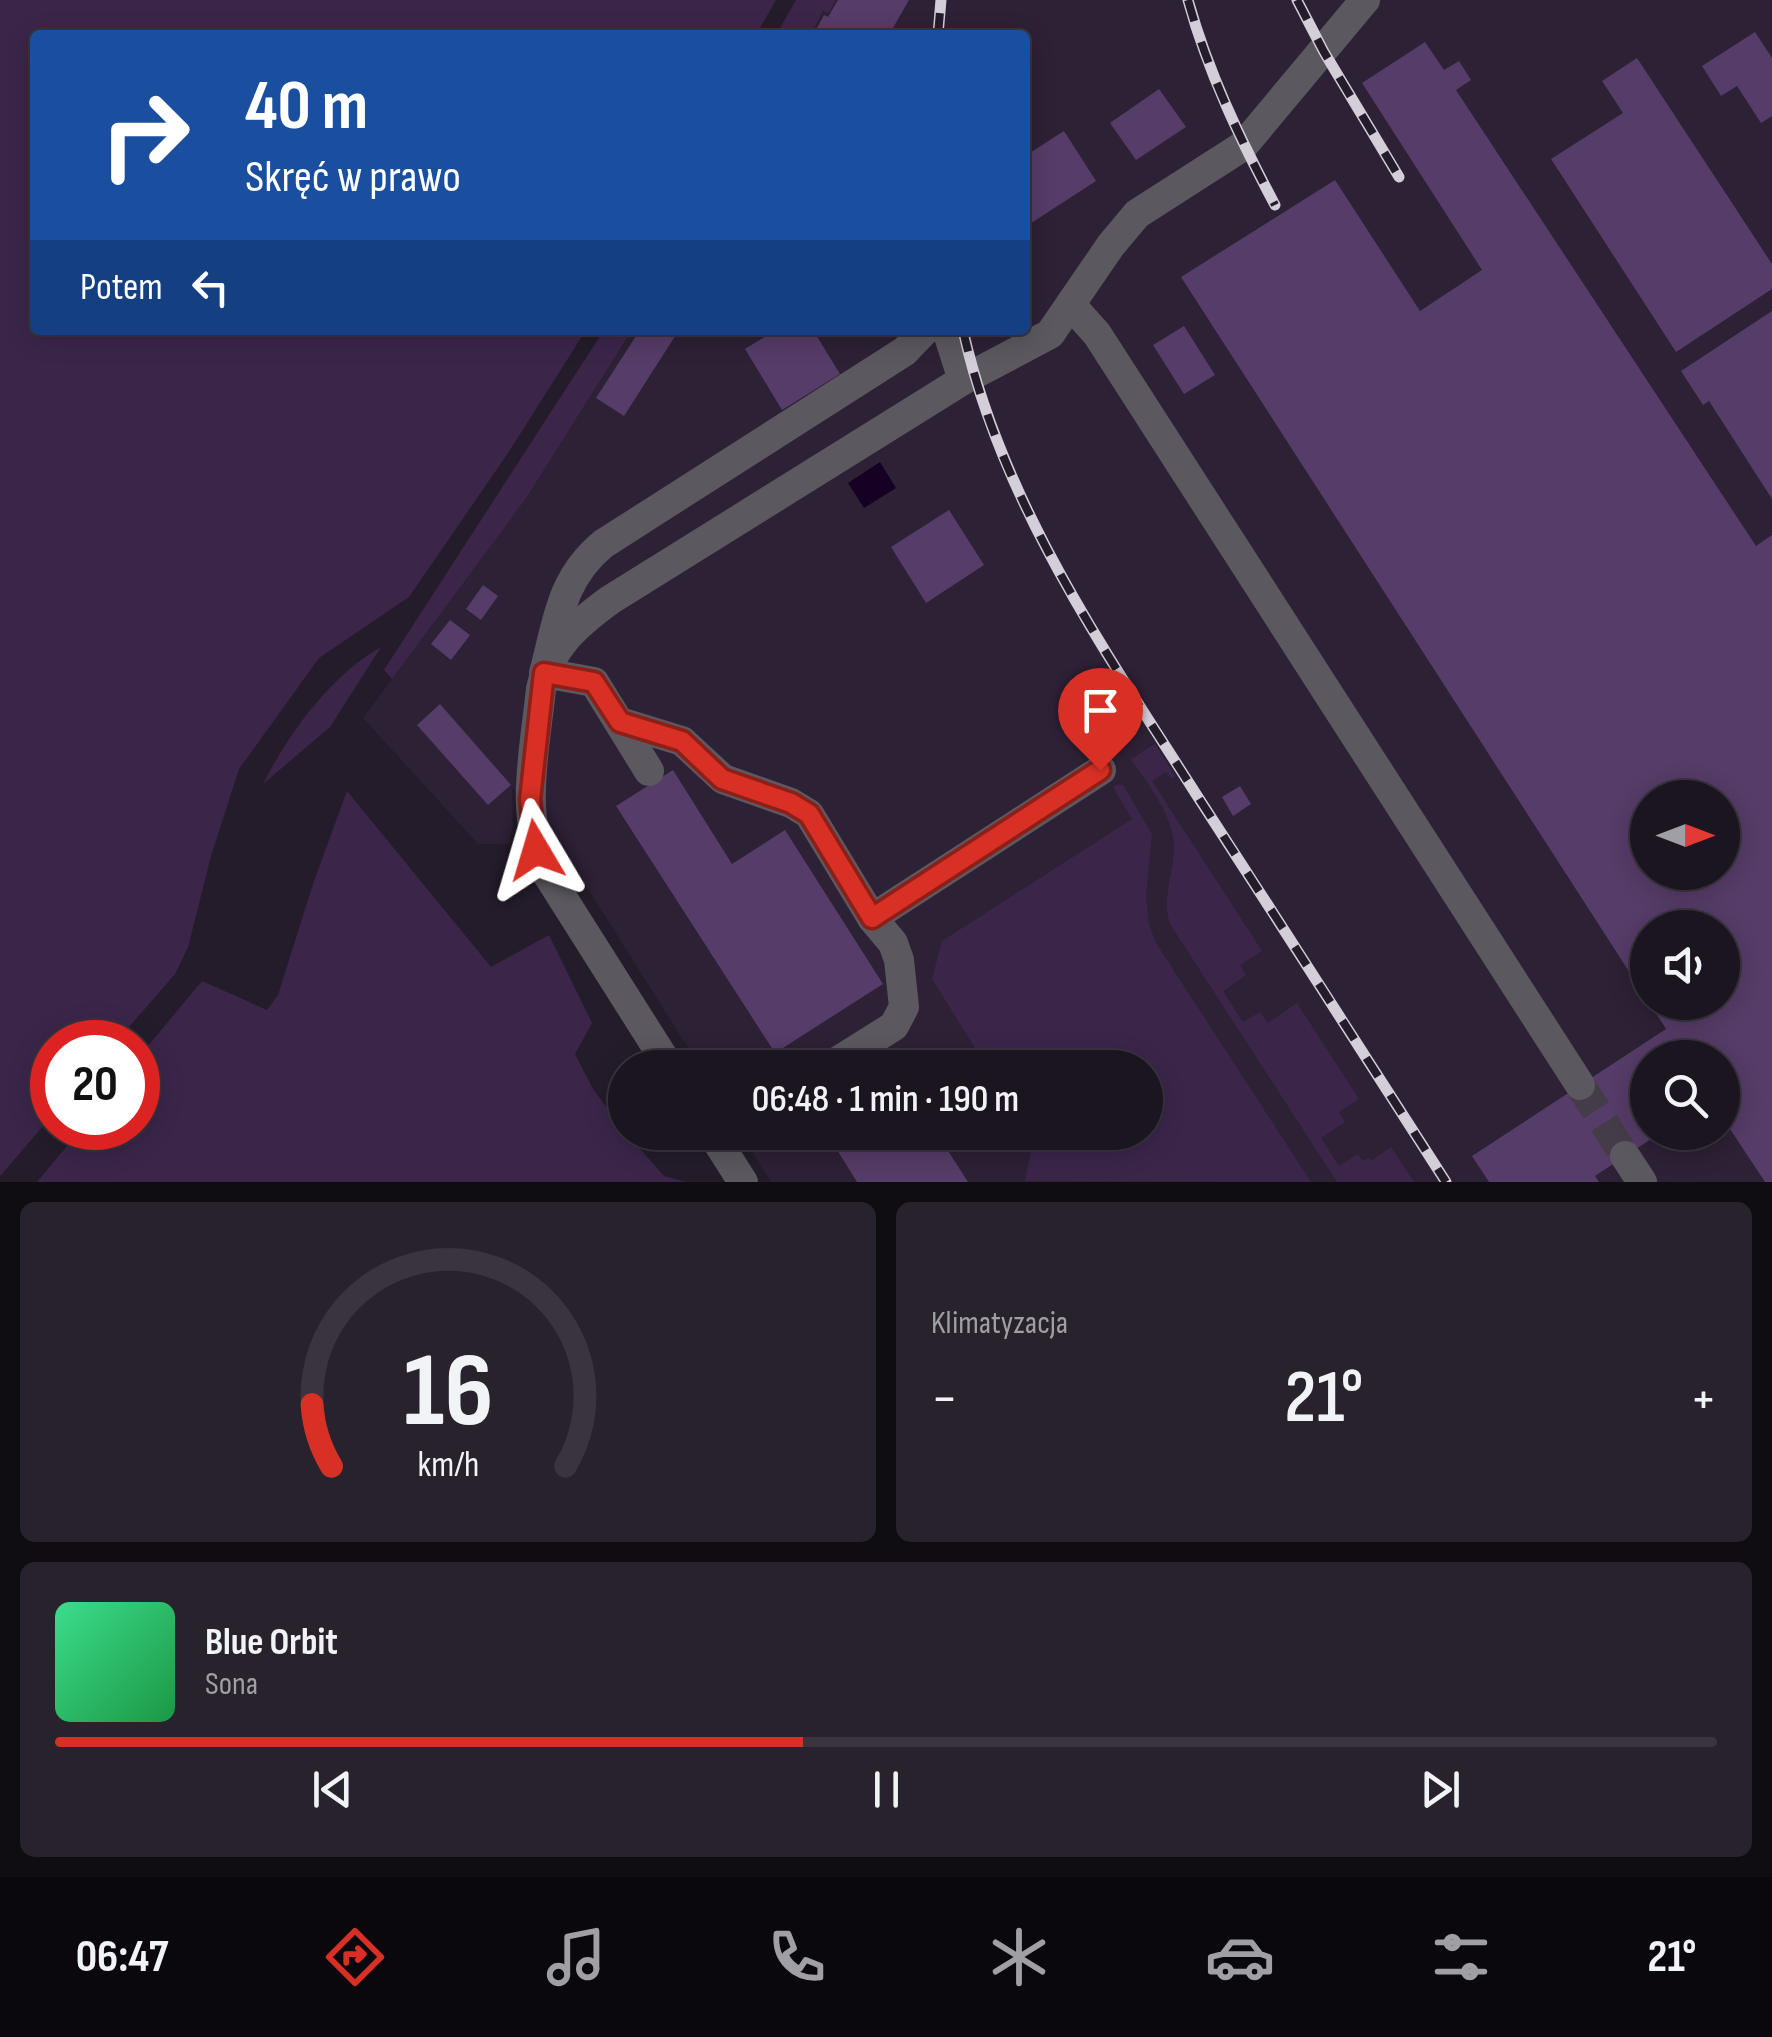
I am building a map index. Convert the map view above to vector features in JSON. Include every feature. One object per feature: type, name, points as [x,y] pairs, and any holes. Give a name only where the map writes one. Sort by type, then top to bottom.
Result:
[{"type":"lane","points":[[544,673],[559,644],[577,624],[610,600],[963,380],[1050,334],[1137,214],[1243,146],[1260,130],[1346,26],[1360,2]]},
{"type":"lane","points":[[1071,305],[1097,334],[1580,1085]]},
{"type":"lane","points":[[659,1050],[536,850],[530,800],[544,673],[565,593],[586,558],[602,544],[905,351],[920,335]]},
{"type":"lane","points":[[949,335],[963,380]]},
{"type":"lane","points":[[544,673],[594,682],[648,772]]},
{"type":"lane","points":[[620,722],[682,741],[722,779],[791,803],[809,814],[872,918],[893,944],[899,960],[904,1008],[894,1026],[856,1050]]},
{"type":"lane","points":[[872,918],[1100,770]]},
{"type":"lane","points":[[723,1150],[743,1182]]},
{"type":"lane","points":[[1626,1156],[1642,1182]]},
{"type":"shaded area","points":[[0,0],[776,0],[759,30],[30,30],[30,335],[583,335],[409,597],[319,658],[239,769],[188,947],[175,974],[135,1020],[30,1020],[30,1141],[0,1176]]},
{"type":"shaded area","points":[[796,0],[836,0],[829,13],[823,11],[814,30],[779,30]]},
{"type":"shaded area","points":[[836,0],[1772,0],[1772,1182],[771,1182],[751,1150],[1163,1150],[1163,1050],[689,1050],[558,841],[512,787],[513,826],[509,844],[478,844],[363,718],[525,500],[629,335],[1030,335],[1030,30],[814,30],[824,10],[829,13]]},
{"type":"shaded area","points":[[601,335],[629,335],[525,500],[392,679],[384,670]]},
{"type":"shaded area","points":[[880,462],[896,488],[864,508],[848,483]]},
{"type":"shaded area","points":[[381,647],[330,727],[263,784],[313,707],[345,673]]},
{"type":"shaded area","points":[[1155,744],[1175,776],[1171,779],[1166,772],[1152,781],[1262,951],[1240,965],[1246,975],[1223,991],[1243,1022],[1260,1012],[1268,1023],[1297,1003],[1359,1099],[1339,1112],[1345,1122],[1321,1138],[1339,1166],[1358,1154],[1363,1161],[1371,1161],[1391,1147],[1414,1182],[1337,1182],[1170,924],[1167,902],[1173,836],[1161,805],[1131,759]]},
{"type":"shaded area","points":[[1123,785],[1152,834],[1146,896],[1149,925],[1156,943],[1311,1182],[1025,1181],[1031,1150],[1163,1150],[1163,1050],[976,1050],[932,979],[942,941],[1132,819],[1113,787]]},
{"type":"shaded area","points":[[347,791],[491,967],[549,935],[592,1023],[575,1054],[608,1109],[608,1150],[641,1150],[664,1176],[686,1182],[37,1182],[64,1150],[160,1150],[160,1032],[202,981],[267,1010],[278,995]]},
{"type":"building","points":[[838,0],[909,0],[892,30],[816,30],[824,15],[828,17]]},
{"type":"building","points":[[1755,32],[1772,58],[1772,116],[1761,123],[1737,86],[1721,96],[1702,66]]},
{"type":"building","points":[[1425,42],[1444,70],[1459,61],[1471,80],[1456,90],[1756,546],[1772,535],[1772,1182],[1765,1182],[1740,1144],[1740,1040],[1649,1040],[1666,1029],[1660,1020],[1740,1020],[1740,910],[1630,910],[1630,973],[1181,277],[1335,180],[1420,311],[1482,270],[1362,83]]},
{"type":"building","points":[[1637,58],[1772,264],[1772,289],[1676,352],[1551,159],[1623,113],[1602,81]]},
{"type":"building","points":[[1159,89],[1186,127],[1136,160],[1110,123]]},
{"type":"building","points":[[1064,131],[1096,181],[1030,224],[1030,153]]},
{"type":"building","points":[[1772,311],[1772,499],[1709,401],[1703,405],[1681,371]]},
{"type":"building","points":[[1184,326],[1215,375],[1184,394],[1153,345]]},
{"type":"building","points":[[637,335],[676,335],[624,416],[596,398]]},
{"type":"building","points":[[768,335],[816,335],[840,374],[782,410],[745,349]]},
{"type":"building","points":[[949,510],[984,565],[926,603],[891,547]]},
{"type":"building","points":[[483,585],[498,596],[481,620],[466,609]]},
{"type":"building","points":[[450,620],[470,635],[451,660],[431,644]]},
{"type":"building","points":[[440,704],[511,785],[488,805],[417,725]]},
{"type":"building","points":[[673,770],[732,864],[785,830],[883,984],[780,1050],[773,1050],[616,806]]},
{"type":"building","points":[[1240,786],[1251,804],[1233,816],[1222,797]]},
{"type":"building","points":[[1630,1053],[1630,1150],[1634,1150],[1595,1176],[1599,1182],[1489,1182],[1472,1156]]},
{"type":"building","points":[[837,1150],[948,1150],[968,1182],[857,1182]]},
{"type":"tunnel","points":[[1580,1085],[1625,1156]]},
{"type":"railway","points":[[938,30],[941,0]]},
{"type":"railway","points":[[1188,0],[1226,105],[1275,205]]},
{"type":"railway","points":[[1297,0],[1399,177]]},
{"type":"railway","points":[[964,335],[1002,454],[1091,628],[1446,1182]]},
{"type":"route","points":[[536,850],[530,800],[544,673],[594,682],[620,722],[682,741],[722,779],[791,803],[809,814],[872,918],[1100,770]]}]
